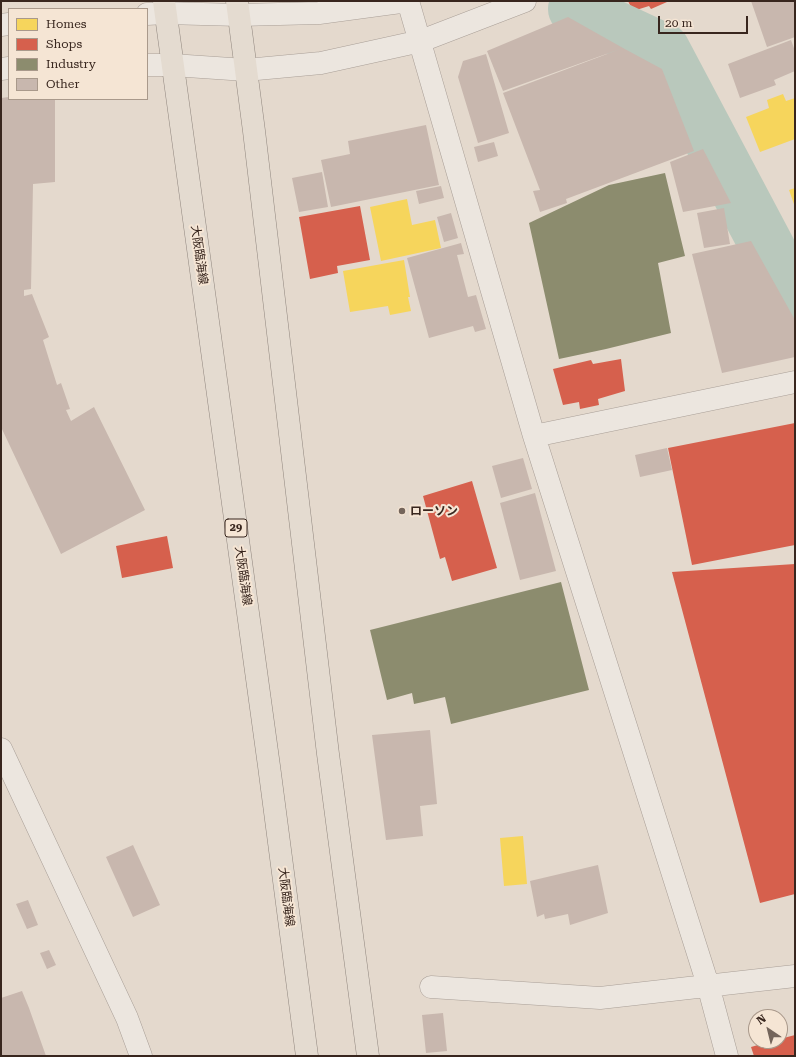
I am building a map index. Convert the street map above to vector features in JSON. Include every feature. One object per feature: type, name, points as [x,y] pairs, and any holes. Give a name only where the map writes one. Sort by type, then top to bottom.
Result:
[{"type":"main road","points":[[238,8],[328,754],[368,1056]]},
{"type":"main road","name":"大阪臨海線","points":[[159,9],[172,65],[268,758],[307,1056]]},
{"type":"street","points":[[159,9],[238,8],[319,13],[408,1],[421,41],[534,436],[708,985],[727,1056]]},
{"type":"street","points":[[148,65],[172,65],[246,70],[321,63],[421,41],[525,1]]},
{"type":"street","points":[[534,436],[795,382]]},
{"type":"street","points":[[1,749],[127,1018],[141,1056]]},
{"type":"street","points":[[431,987],[600,998],[795,976]]},
{"type":"building: Homes","points":[[783,94],[786,101],[795,98],[795,139],[760,152],[746,117],[769,108],[767,100]]},
{"type":"building: Homes","points":[[795,188],[795,207],[789,190]]},
{"type":"building: Homes","points":[[407,199],[412,225],[435,220],[441,248],[381,261],[370,207]]},
{"type":"building: Homes","points":[[404,260],[411,311],[390,315],[388,306],[350,312],[343,271]]},
{"type":"building: Homes","points":[[523,836],[527,884],[504,886],[500,838]]},
{"type":"building: Shops","points":[[628,1],[667,2],[651,9],[649,6],[633,11]]},
{"type":"building: Shops","points":[[360,206],[370,260],[337,266],[338,273],[310,279],[299,217]]},
{"type":"building: Shops","points":[[621,359],[625,391],[598,399],[599,405],[580,409],[579,402],[563,405],[553,369],[591,360],[593,364]]},
{"type":"building: Shops","points":[[795,423],[795,545],[692,565],[668,448]]},
{"type":"building: Shops","points":[[472,481],[497,568],[452,581],[445,557],[440,559],[423,496]]},
{"type":"building: Shops","points":[[167,536],[173,568],[122,578],[116,546]]},
{"type":"building: Shops","points":[[795,564],[795,894],[760,903],[672,572]]},
{"type":"building: Shops","points":[[795,1035],[795,1056],[754,1056],[752,1049],[788,1049],[788,1037]]},
{"type":"building: Industry","points":[[665,173],[685,256],[658,263],[671,333],[559,359],[529,223],[609,185]]},
{"type":"building: Industry","points":[[561,582],[589,690],[451,724],[445,697],[414,704],[412,693],[387,700],[370,630]]},
{"type":"building: Other","points":[[751,1],[795,1],[795,37],[767,47]]},
{"type":"building: Other","points":[[568,17],[623,48],[503,91],[487,51]]},
{"type":"building: Other","points":[[791,40],[795,51],[795,71],[774,80],[776,85],[740,98],[728,64]]},
{"type":"building: Other","points":[[623,48],[662,69],[694,151],[566,199],[567,203],[540,212],[533,191],[540,190],[503,93]]},
{"type":"building: Other","points":[[486,54],[509,133],[478,143],[458,77],[463,61]]},
{"type":"building: Other","points":[[8,97],[8,100],[55,100],[55,182],[33,184],[31,289],[24,290],[24,296],[32,294],[49,337],[43,340],[57,385],[61,383],[70,409],[66,410],[71,421],[94,407],[145,510],[61,554],[1,427],[1,98]]},
{"type":"building: Other","points":[[426,125],[439,185],[331,207],[321,160],[350,154],[348,141]]},
{"type":"building: Other","points":[[494,142],[498,156],[478,162],[474,147]]},
{"type":"building: Other","points":[[703,149],[731,203],[683,212],[670,162]]},
{"type":"building: Other","points":[[322,172],[328,207],[299,212],[292,178]]},
{"type":"building: Other","points":[[441,186],[444,198],[419,204],[416,191]]},
{"type":"building: Other","points":[[724,208],[730,244],[704,248],[697,213]]},
{"type":"building: Other","points":[[451,213],[458,238],[444,242],[437,217]]},
{"type":"building: Other","points":[[751,241],[795,320],[795,357],[722,373],[692,254]]},
{"type":"building: Other","points":[[461,243],[464,254],[457,255],[468,297],[476,295],[486,329],[475,332],[473,326],[429,338],[407,258]]},
{"type":"building: Other","points":[[667,448],[672,470],[640,477],[635,455]]},
{"type":"building: Other","points":[[523,458],[532,489],[501,498],[492,466]]},
{"type":"building: Other","points":[[535,493],[556,571],[520,580],[500,503]]},
{"type":"building: Other","points":[[430,730],[437,804],[420,806],[423,836],[386,840],[372,735]]},
{"type":"building: Other","points":[[133,845],[160,905],[133,917],[106,857]]},
{"type":"building: Other","points":[[598,865],[608,913],[570,925],[568,914],[545,919],[544,914],[537,917],[530,881]]},
{"type":"building: Other","points":[[28,900],[38,925],[27,929],[16,904]]},
{"type":"building: Other","points":[[49,950],[56,965],[47,969],[40,953]]},
{"type":"building: Other","points":[[22,991],[46,1056],[1,1056],[1,998]]},
{"type":"building: Other","points":[[443,1013],[447,1051],[426,1053],[422,1015]]},
{"type":"waterway","points":[[575,9],[663,50],[795,299]]},
{"type":"place","name":"ローソン","points":[[402,511]]}]
